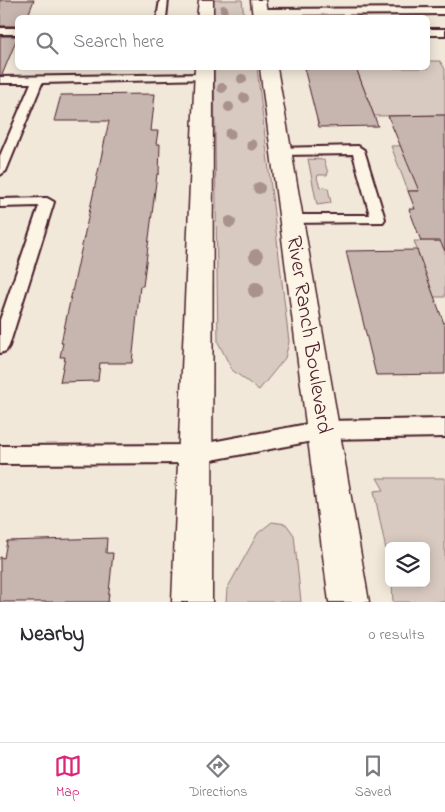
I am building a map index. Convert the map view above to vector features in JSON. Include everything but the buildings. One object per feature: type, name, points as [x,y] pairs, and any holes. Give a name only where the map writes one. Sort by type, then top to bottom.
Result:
[{"type":"street","points":[[206,0],[206,15]]},
{"type":"street","name":"River Ranch Boulevard","points":[[268,70],[348,602]]},
{"type":"street","points":[[192,602],[204,72]]},
{"type":"lane","points":[[162,15],[164,0]]},
{"type":"lane","points":[[315,0],[319,12]]},
{"type":"lane","points":[[353,12],[350,2],[378,2]]},
{"type":"lane","points":[[260,10],[319,12],[445,11]]},
{"type":"lane","points":[[0,31],[15,31]]},
{"type":"lane","points":[[430,32],[445,32]]},
{"type":"lane","points":[[0,80],[163,78],[204,72]]},
{"type":"lane","points":[[0,171],[38,79]]},
{"type":"lane","points":[[281,151],[358,150],[378,220],[291,220]]},
{"type":"lane","points":[[0,202],[47,202],[0,346]]},
{"type":"lane","points":[[0,455],[196,454],[323,430],[445,428]]},
{"type":"shaded area","points":[[213,0],[242,0],[244,15],[213,15]]},
{"type":"shaded area","points":[[430,61],[440,61],[445,69],[445,115],[374,116],[357,70],[430,70]]},
{"type":"shaded area","points":[[214,70],[257,70],[289,342],[285,358],[259,390],[232,370],[218,342]]},
{"type":"shaded area","points":[[445,145],[437,190],[408,191],[391,146]]},
{"type":"shaded area","points":[[308,159],[324,160],[328,173],[327,175],[318,175],[317,178],[320,187],[328,188],[331,203],[317,205]]},
{"type":"shaded area","points":[[414,241],[445,241],[445,297],[434,297]]},
{"type":"shaded area","points":[[377,478],[445,478],[445,602],[393,602],[392,587],[430,587],[430,542],[385,542],[385,545],[374,491],[384,490]]},
{"type":"shaded area","points":[[272,522],[286,524],[294,535],[301,602],[226,602],[227,589],[258,533]]}]
